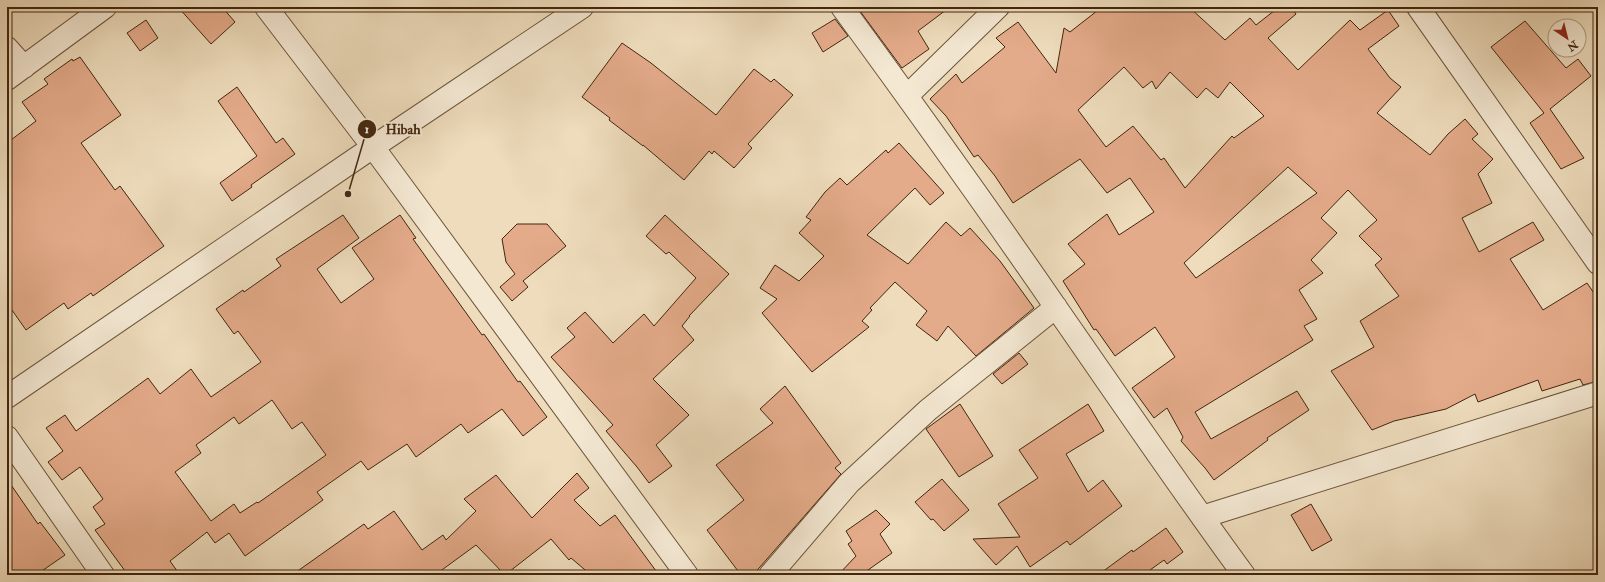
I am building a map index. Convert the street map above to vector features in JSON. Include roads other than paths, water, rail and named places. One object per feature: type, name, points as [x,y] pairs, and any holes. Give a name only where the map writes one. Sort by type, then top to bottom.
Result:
[{"type":"street","points":[[7,48],[15,73],[105,7]]},
{"type":"street","points":[[266,7],[373,147],[687,575]]},
{"type":"street","points":[[7,397],[373,147],[582,7]]},
{"type":"street","points":[[842,7],[907,96],[1244,575]]},
{"type":"street","points":[[907,96],[998,7]]},
{"type":"street","points":[[1418,7],[1598,263]]},
{"type":"street","points":[[770,575],[849,483],[928,410],[1056,307]]},
{"type":"street","points":[[1202,517],[1598,393]]},
{"type":"street","points":[[7,437],[104,575]]},
{"type":"place","name":"Hibah","points":[[348,194]]}]
